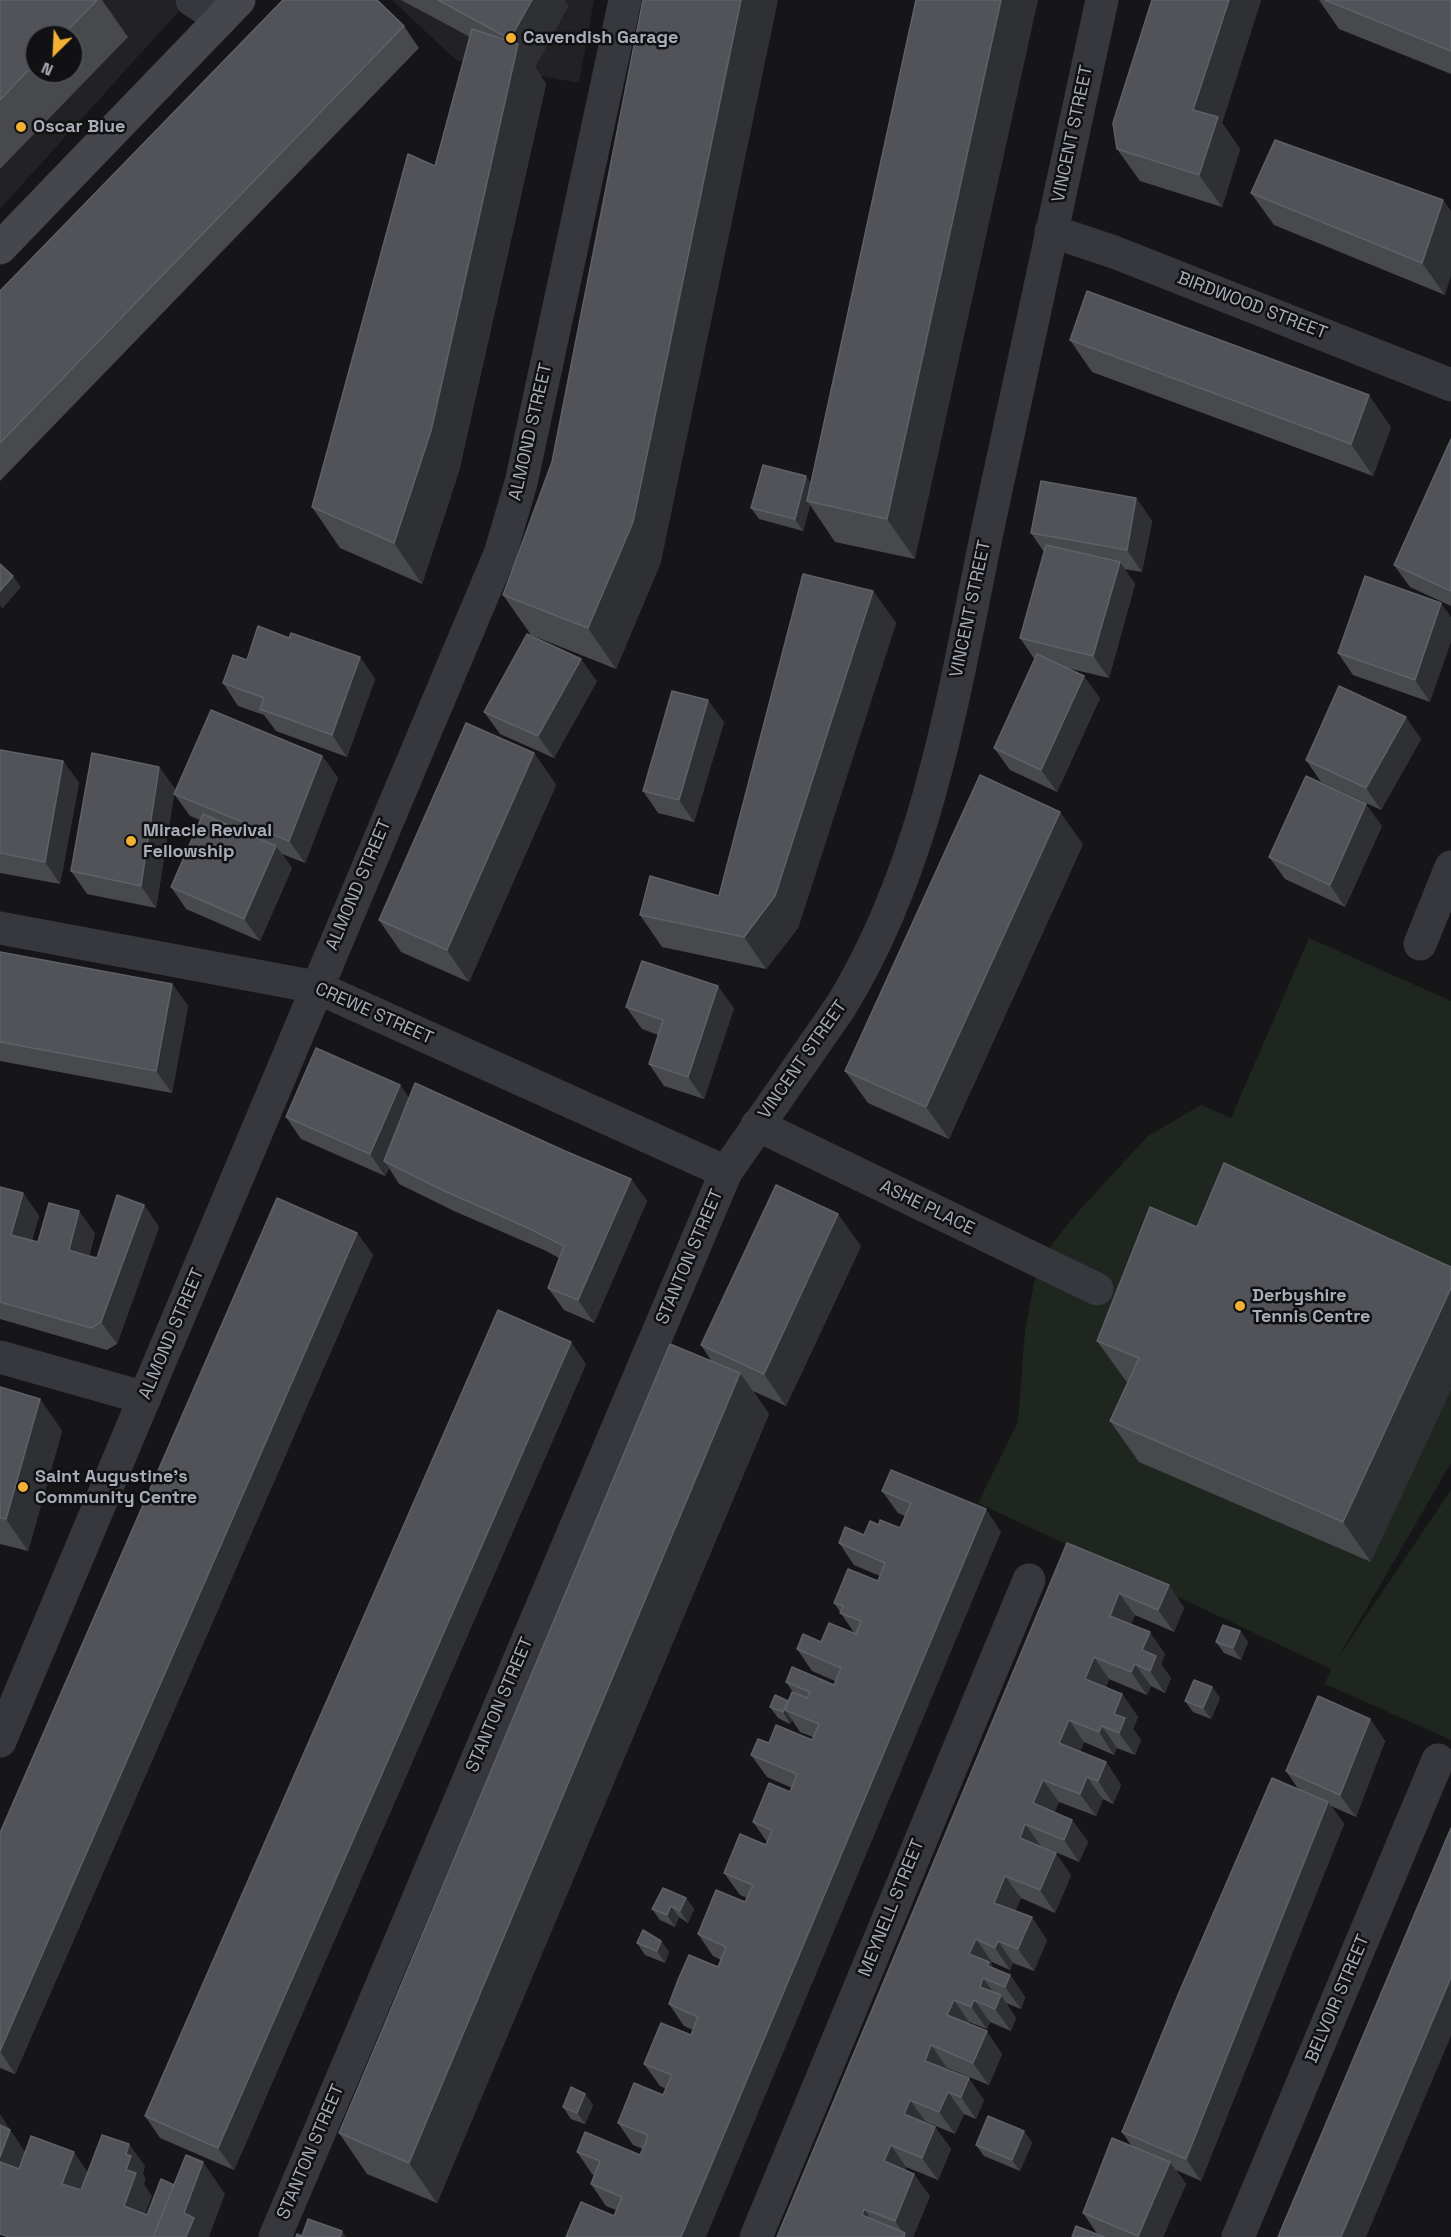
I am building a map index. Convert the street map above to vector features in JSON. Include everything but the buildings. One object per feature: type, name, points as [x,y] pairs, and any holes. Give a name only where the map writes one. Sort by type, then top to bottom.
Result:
[{"type":"street","points":[[0,248],[230,10],[192,0]]},
{"type":"street","name":"ALMOND STREET","points":[[0,1741],[500,554],[521,483],[625,0]]},
{"type":"street","name":"VINCENT STREET","points":[[726,1172],[856,981],[882,931],[926,808],[958,675],[1102,0]]},
{"type":"street","name":"BIRDWOOD STREET","points":[[1051,231],[1114,252],[1451,385]]},
{"type":"street","points":[[1420,944],[1451,867]]},
{"type":"street","name":"CREWE STREET","points":[[0,928],[316,987],[726,1172]]},
{"type":"street","name":"ASHE PLACE","points":[[757,1125],[1096,1289]]},
{"type":"street","name":"STANTON STREET","points":[[275,2237],[726,1172]]},
{"type":"street","points":[[0,1357],[145,1398]]},
{"type":"street","name":"MEYNELL STREET","points":[[756,2237],[1029,1580]]},
{"type":"street","name":"BELVOIR STREET","points":[[1238,2237],[1438,1761]]},
{"type":"shaded area","points":[[0,0],[189,0],[0,209]]},
{"type":"shaded area","points":[[392,0],[594,0],[579,83],[456,60]]},
{"type":"shaded area","name":"Derbyshire Tennis Centre","points":[[1309,938],[1451,1001],[1451,1463],[1337,1659],[1451,1490],[1451,1740],[1325,1684],[1331,1669],[978,1503],[1018,1422],[1025,1330],[1034,1283],[1049,1248],[1075,1215],[1148,1136],[1201,1105],[1231,1118]]},
{"type":"place","name":"Cavendish Garage","points":[[511,38]]},
{"type":"place","name":"Oscar Blue","points":[[21,127]]},
{"type":"place","name":"Miracle Revival Fellowship","points":[[131,841]]},
{"type":"place","name":"Derbyshire Tennis Centre","points":[[1240,1306]]},
{"type":"place","name":"Saint Augustine's Community Centre","points":[[23,1487]]}]
